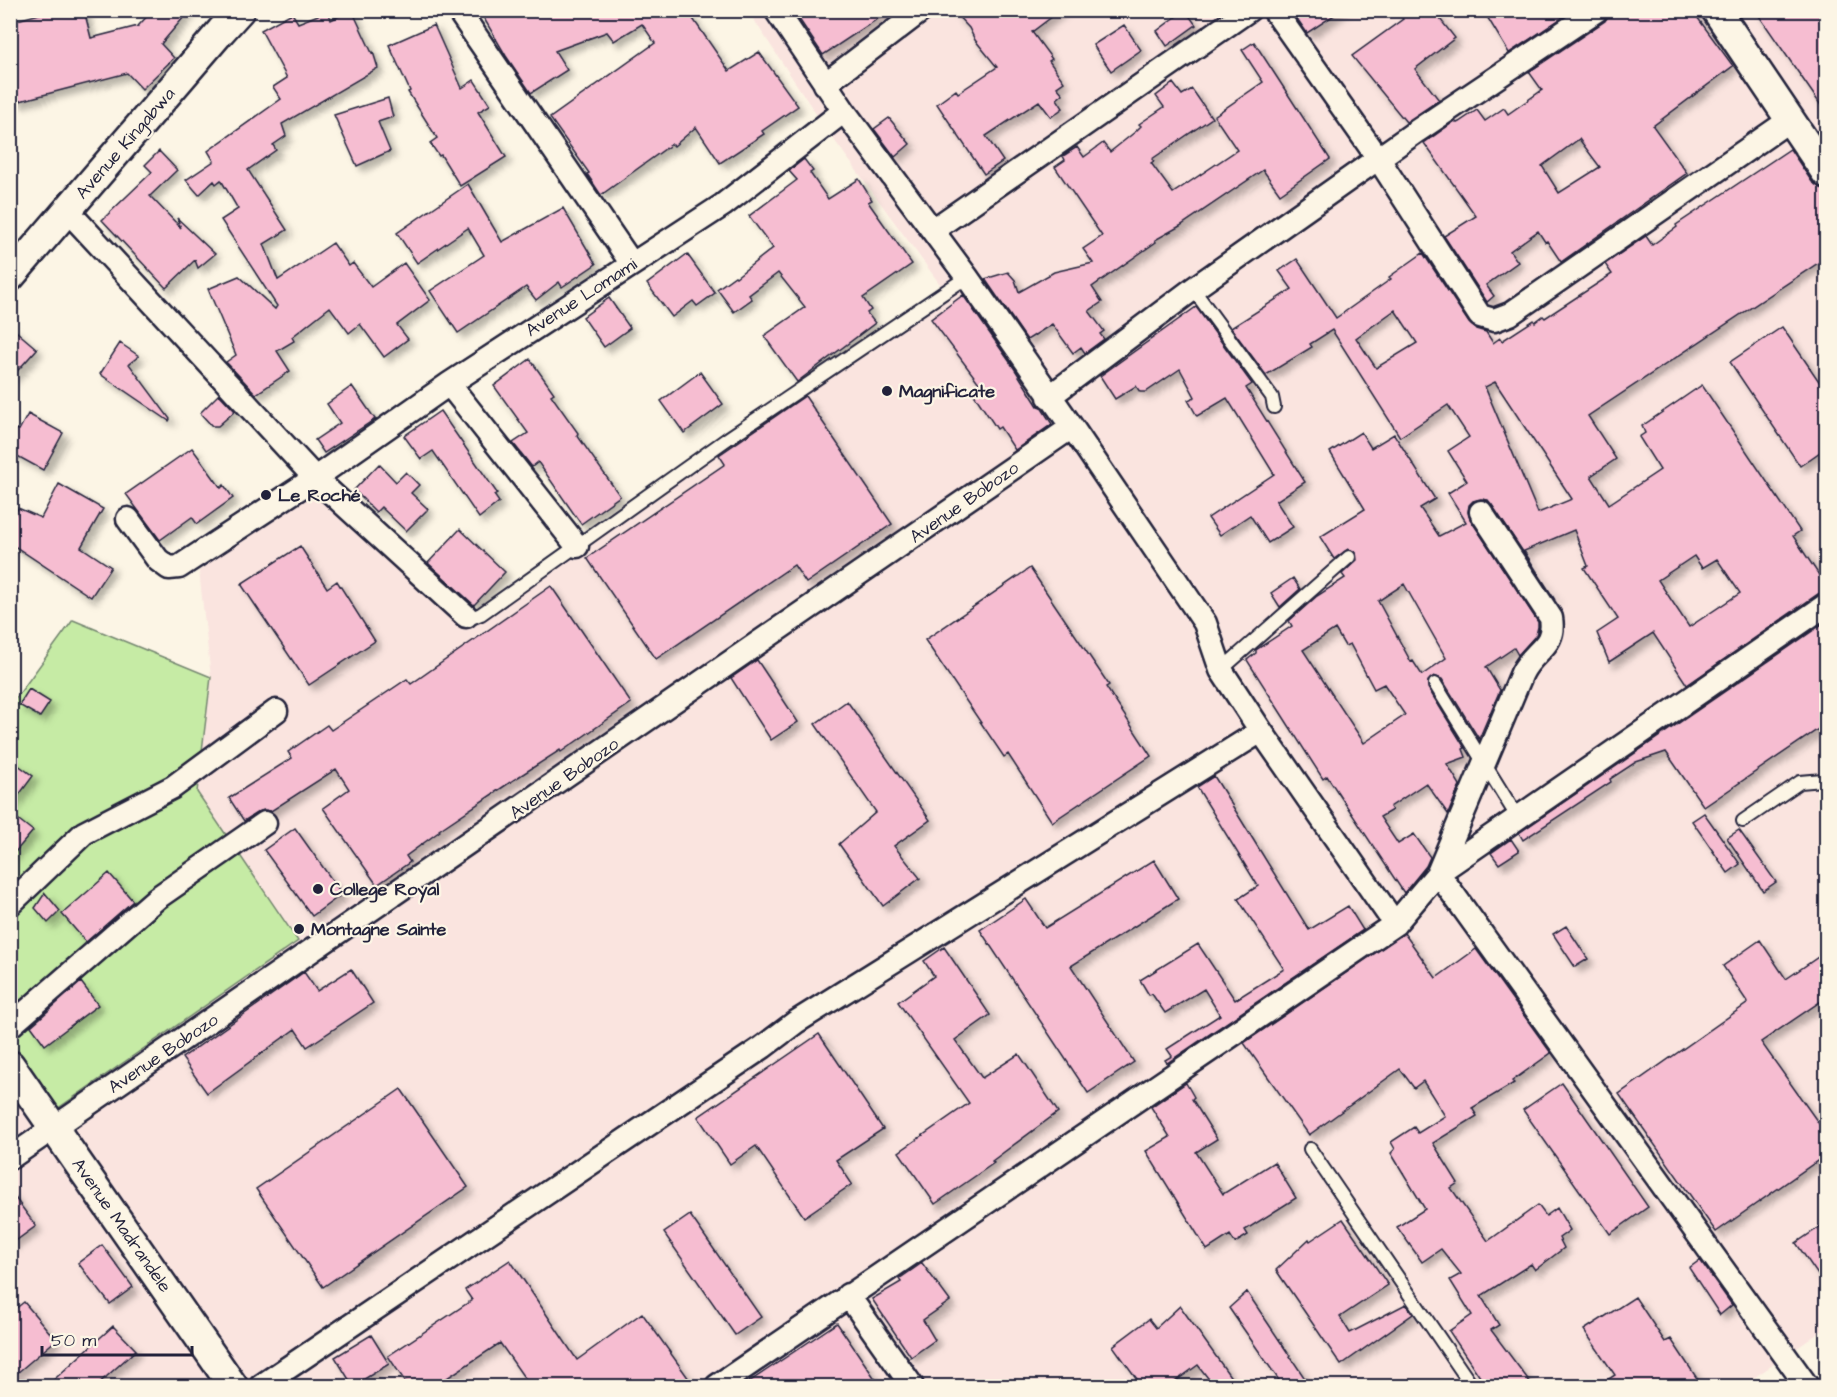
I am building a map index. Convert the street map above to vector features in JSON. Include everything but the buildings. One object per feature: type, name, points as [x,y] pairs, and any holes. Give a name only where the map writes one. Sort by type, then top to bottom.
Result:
[{"type":"street","name":"Avenue Kingabwa","points":[[10,277],[240,10]]},
{"type":"street","points":[[458,10],[632,264]]},
{"type":"street","points":[[776,10],[844,111],[967,277],[1072,427],[1204,623],[1221,670],[1395,924]]},
{"type":"street","points":[[825,84],[922,10]]},
{"type":"street","points":[[933,230],[1249,10]]},
{"type":"street","points":[[1274,10],[1378,158],[1480,316],[1494,320],[1510,314],[1791,119]]},
{"type":"street","points":[[1049,397],[1193,289],[1378,158],[1598,10]]},
{"type":"street","points":[[1716,10],[1827,173]]},
{"type":"street","name":"Avenue Lomami","points":[[128,519],[158,560],[169,568],[179,567],[315,478],[449,384],[723,205],[844,111]]},
{"type":"street","points":[[67,210],[315,478],[466,616]]},
{"type":"street","points":[[449,384],[577,546]]},
{"type":"street","name":"Avenue Bobozo","points":[[10,1158],[1072,427]]},
{"type":"street","points":[[1438,873],[1528,661],[1551,639],[1553,628],[1551,618],[1482,512]]},
{"type":"street","points":[[717,1386],[1395,924],[1438,873],[1827,605]]},
{"type":"street","points":[[10,904],[84,833],[173,787],[276,711]]},
{"type":"street","points":[[261,1386],[763,1047],[796,1022],[1261,731]]},
{"type":"street","points":[[10,1026],[157,898],[265,823]]},
{"type":"street","points":[[1438,873],[1807,1386]]},
{"type":"street","name":"Avenue Madrandele","points":[[10,1065],[233,1386]]},
{"type":"street","points":[[848,1295],[912,1386]]},
{"type":"lane","points":[[466,616],[471,618],[482,614],[727,439],[967,277]]},
{"type":"lane","points":[[1193,289],[1272,396],[1274,407]]},
{"type":"lane","points":[[1221,670],[1349,557]]},
{"type":"lane","points":[[1435,684],[1518,818]]},
{"type":"lane","points":[[1743,821],[1800,782],[1823,780],[1827,783]]},
{"type":"lane","points":[[1310,1149],[1472,1386]]},
{"type":"shaded area","points":[[748,11],[1826,11],[1826,1328],[1742,1386],[11,1386],[10,1047],[54,1111],[298,941],[197,792],[211,677],[199,571],[315,478],[461,627],[950,298],[824,126]]},
{"type":"green space","points":[[73,620],[211,677],[197,792],[298,941],[54,1111],[11,1047],[11,705]]},
{"type":"place","name":"Magnificate","points":[[887,391]]},
{"type":"place","name":"Le Roché","points":[[266,495]]},
{"type":"place","name":"College Royal","points":[[318,889]]},
{"type":"place","name":"Montagne Sainte","points":[[299,929]]}]
